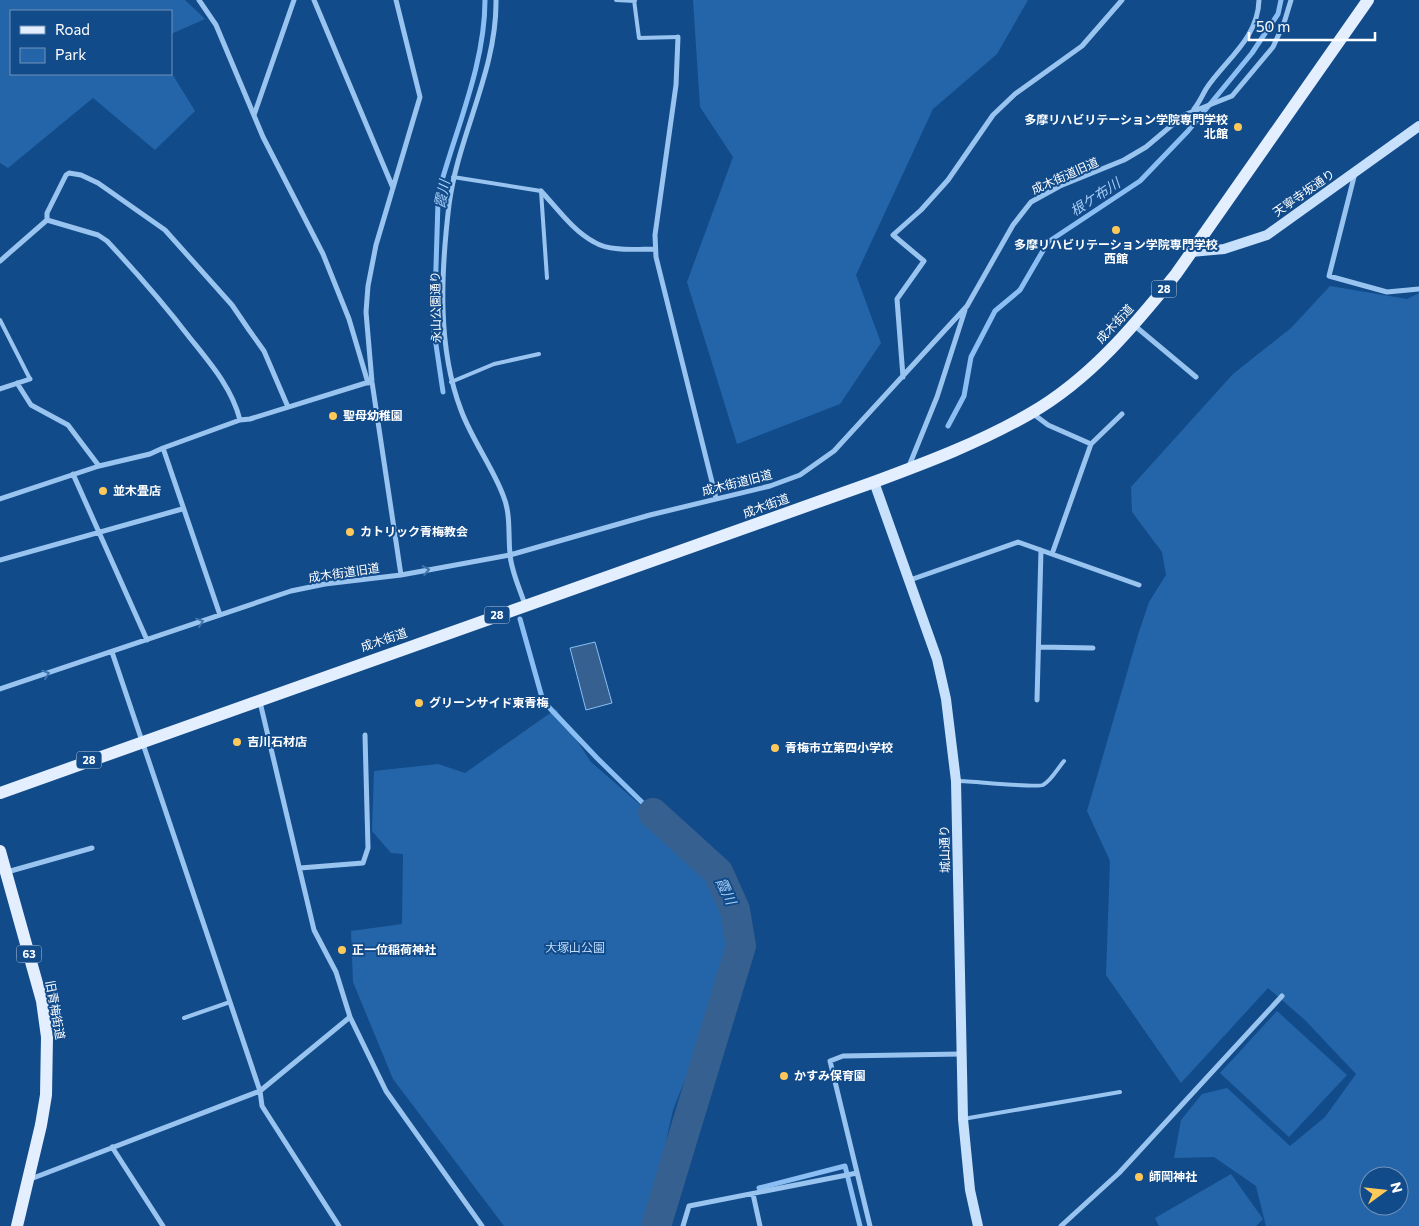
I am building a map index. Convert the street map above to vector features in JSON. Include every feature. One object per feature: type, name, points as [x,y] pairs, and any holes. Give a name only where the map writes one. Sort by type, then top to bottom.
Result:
[{"type":"main road","name":"成木街道","points":[[0,793],[874,482],[974,442],[1032,412],[1097,363],[1134,325],[1191,252],[1368,0]]},
{"type":"main road","name":"旧青梅街道","points":[[0,851],[42,1001],[47,1037],[46,1095],[28,1180]]},
{"type":"main road","name":"63","points":[[16,1226],[28,1180]]},
{"type":"street","points":[[200,0],[216,25],[254,115],[322,254],[349,319],[370,382]]},
{"type":"street","points":[[254,115],[294,0]]},
{"type":"street","points":[[314,0],[393,188]]},
{"type":"street","points":[[396,0],[420,96],[393,188],[368,286],[366,312],[370,382],[401,575]]},
{"type":"street","name":"永山公園通り","points":[[496,0],[495,22],[489,60],[453,177],[445,270],[444,328],[451,382],[462,413],[503,494],[508,512],[510,555],[525,605]]},
{"type":"street","points":[[903,377],[897,299],[924,261],[893,235],[921,210],[948,180],[993,115],[1015,94],[1082,46],[1122,0]]},
{"type":"street","points":[[1194,110],[1206,89],[1240,49],[1252,28],[1259,0]]},
{"type":"street","name":"成木街道旧道","points":[[0,689],[291,592],[325,584],[401,575],[510,555],[716,498],[770,486],[800,475],[834,451],[967,306],[1013,225],[1031,202],[1060,186],[1124,160],[1146,147],[1184,115],[1216,104],[1232,96],[1273,48],[1284,23],[1291,0]]},
{"type":"street","points":[[678,37],[676,84],[654,235],[655,249],[716,498]]},
{"type":"street","name":"天寧寺坂通り","points":[[1191,252],[1224,249],[1266,234],[1419,126]]},
{"type":"street","points":[[1356,171],[1329,276],[1345,282],[1387,292],[1419,288]]},
{"type":"street","points":[[0,261],[47,220],[47,214],[66,175],[74,172],[98,183],[164,230],[232,305],[264,351],[288,407]]},
{"type":"street","points":[[541,190],[571,224],[595,243],[622,249],[655,249]]},
{"type":"street","points":[[47,220],[98,235],[107,241],[137,273],[208,361],[229,391],[236,405],[240,420]]},
{"type":"street","points":[[908,469],[937,397],[967,306]]},
{"type":"street","points":[[1134,325],[1196,377]]},
{"type":"street","points":[[0,389],[30,379]]},
{"type":"street","points":[[0,499],[99,466],[150,454],[240,420],[250,419],[370,382]]},
{"type":"street","points":[[17,383],[31,406],[68,425],[99,466]]},
{"type":"street","points":[[1032,412],[1048,425],[1091,444]]},
{"type":"street","points":[[1052,554],[1091,444],[1122,414]]},
{"type":"street","points":[[163,448],[182,509],[220,615]]},
{"type":"street","points":[[73,474],[147,640]]},
{"type":"street","name":"城山通り","points":[[874,482],[934,650],[946,699],[956,781],[964,1119],[969,1181],[978,1226]]},
{"type":"street","points":[[0,560],[182,509]]},
{"type":"street","points":[[910,580],[1018,542],[1138,585]]},
{"type":"street","points":[[1037,700],[1042,550]]},
{"type":"street","points":[[1040,646],[1093,648]]},
{"type":"street","points":[[112,652],[260,1091],[262,1106],[339,1226]]},
{"type":"street","points":[[260,699],[314,930],[336,972],[350,1017],[386,1091],[482,1226]]},
{"type":"street","points":[[300,868],[362,863],[368,848],[365,735]]},
{"type":"street","points":[[6,873],[92,848]]},
{"type":"street","points":[[1061,1226],[1119,1173],[1282,996]]},
{"type":"street","points":[[28,1180],[260,1091],[350,1017]]},
{"type":"street","points":[[870,1226],[830,1061],[844,1056],[962,1054]]},
{"type":"street","points":[[112,1147],[163,1226]]},
{"type":"street","points":[[683,1226],[689,1206],[857,1173]]},
{"type":"street","points":[[753,1194],[760,1226]]},
{"type":"lane","points":[[616,0],[634,1],[638,38],[678,37]]},
{"type":"lane","points":[[453,177],[541,190],[547,278]]},
{"type":"lane","points":[[0,320],[30,379]]},
{"type":"lane","points":[[451,382],[494,364],[539,354]]},
{"type":"lane","points":[[956,781],[996,782],[1036,788],[1045,784],[1064,762]]},
{"type":"lane","points":[[184,1018],[230,1002]]},
{"type":"lane","points":[[964,1119],[1120,1092]]},
{"type":"green space","points":[[0,0],[185,0],[205,19],[172,34],[172,10],[10,10],[10,75],[172,74],[195,111],[155,150],[93,98],[8,168],[0,163]]},
{"type":"green space","points":[[693,0],[1028,0],[997,54],[933,109],[856,275],[881,343],[840,404],[737,444],[687,282],[733,157],[700,107]]},
{"type":"green space","points":[[1330,286],[1407,299],[1419,293],[1419,1226],[1266,1226],[1256,1186],[1214,1157],[1174,1158],[1181,1120],[1202,1094],[1227,1088],[1290,1146],[1325,1117],[1356,1074],[1304,1019],[1268,988],[1181,1083],[1106,975],[1110,861],[1087,811],[1149,602],[1166,575],[1162,552],[1132,512],[1131,487],[1233,374],[1291,328]]},
{"type":"green space","name":"大塚山公園","points":[[556,709],[591,762],[724,878],[735,910],[738,946],[673,1110],[647,1226],[504,1226],[393,1079],[353,982],[351,931],[402,924],[403,854],[391,853],[372,831],[374,771],[438,764],[465,773]]},
{"type":"green space","points":[[1277,1011],[1347,1075],[1289,1137],[1220,1073]]},
{"type":"green space","points":[[1231,1174],[1263,1219],[1256,1226],[1159,1226],[1155,1218]]},
{"type":"shaded area","points":[[595,642],[612,703],[586,710],[570,648]]},
{"type":"waterway","name":"霞川","points":[[443,392],[434,331],[438,202],[441,184],[476,70],[484,23],[485,0]]},
{"type":"waterway","name":"根ケ布川","points":[[948,426],[964,396],[971,357],[995,311],[1020,290],[1048,242],[1140,181],[1188,131],[1252,53],[1278,14],[1281,0]]},
{"type":"waterway","name":"霞川","points":[[520,619],[543,701],[653,813]]},
{"type":"waterway","name":"霞川","points":[[653,813],[718,872],[735,910],[741,946],[656,1226]]},
{"type":"waterway","points":[[759,1188],[845,1166],[860,1226]]},
{"type":"place","name":"多摩リハビリテーション学院専門学校 北館","points":[[1238,127]]},
{"type":"place","name":"多摩リハビリテーション学院専門学校 西館","points":[[1116,230]]},
{"type":"place","name":"聖母幼稚園","points":[[333,416]]},
{"type":"place","name":"並木畳店","points":[[103,491]]},
{"type":"place","name":"カトリック青梅教会","points":[[350,532]]},
{"type":"place","name":"グリーンサイド東青梅","points":[[419,703]]},
{"type":"place","name":"吉川石材店","points":[[237,742]]},
{"type":"place","name":"青梅市立第四小学校","points":[[775,748]]},
{"type":"place","name":"正一位稲荷神社","points":[[342,950]]},
{"type":"place","name":"かすみ保育園","points":[[784,1076]]},
{"type":"place","name":"師岡神社","points":[[1139,1177]]}]
